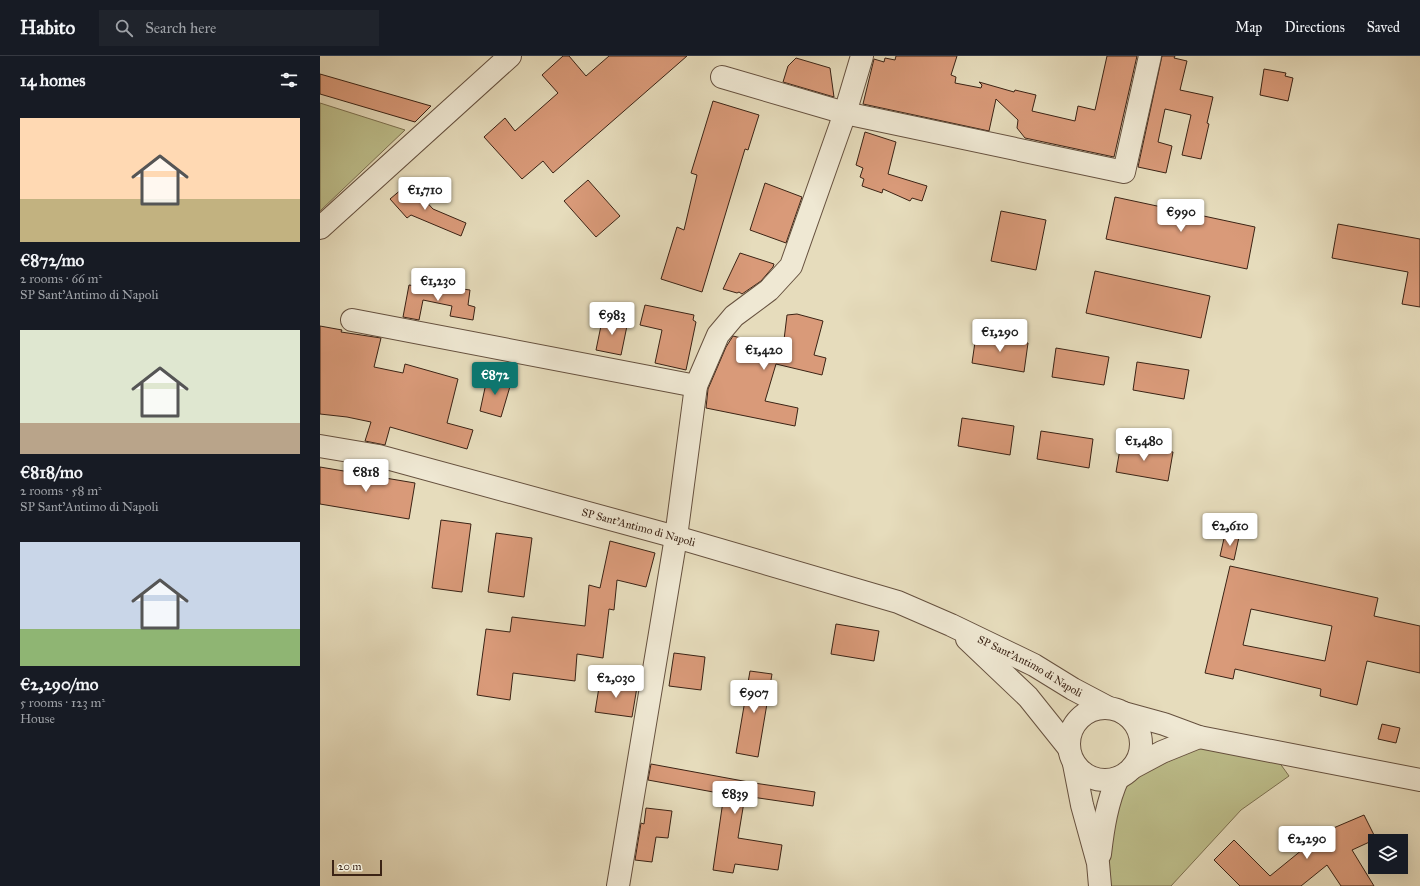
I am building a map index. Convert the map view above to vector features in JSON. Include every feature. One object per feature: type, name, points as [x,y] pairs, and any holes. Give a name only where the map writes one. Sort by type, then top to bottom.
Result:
[{"type":"street","points":[[320,228],[510,56]]},
{"type":"street","points":[[618,886],[676,537],[696,386],[718,335],[734,316],[769,290],[791,266],[845,113],[862,56]]},
{"type":"street","points":[[722,77],[845,113],[1124,172],[1150,56]]},
{"type":"street","points":[[352,320],[696,386]]},
{"type":"street","name":"SP Sant'Antimo di Napoli","points":[[320,446],[379,456],[676,537],[898,602],[951,625],[1034,665],[1072,688],[1117,711]]},
{"type":"street","name":"SP Sant'Antimo di Napoli","points":[[951,625],[1028,697],[1071,755]]},
{"type":"street","points":[[1100,886],[1098,863],[1082,805],[1071,755],[1069,736],[1073,726],[1080,718],[1088,712],[1099,708],[1117,711],[1164,724],[1199,737],[1420,780]]},
{"type":"street","points":[[1098,863],[1105,818],[1111,794],[1125,773],[1138,758],[1141,745],[1139,733],[1133,722],[1117,711]]},
{"type":"street","points":[[1071,755],[1081,771],[1089,777],[1099,780],[1108,780],[1125,773],[1162,752],[1199,737]]},
{"type":"green space","points":[[320,103],[405,130],[320,211]]},
{"type":"green space","points":[[1199,747],[1279,762],[1289,776],[1241,810],[1171,886],[1108,886],[1106,867],[1121,790],[1135,777]]},
{"type":"building","points":[[563,56],[569,56],[586,76],[609,56],[687,56],[553,173],[543,161],[522,179],[484,137],[505,118],[515,131],[558,93],[542,75]]},
{"type":"building","points":[[896,56],[957,56],[951,75],[956,77],[955,83],[981,88],[982,85],[979,82],[1014,92],[1015,90],[1036,95],[1032,111],[1075,121],[1078,106],[1095,110],[1107,56],[1137,56],[1114,157],[1025,138],[1017,128],[1018,120],[996,99],[989,131],[863,104],[874,59],[884,62],[885,58],[895,60]]},
{"type":"building","points":[[1162,56],[1175,56],[1174,58],[1187,61],[1180,90],[1213,97],[1207,123],[1209,124],[1201,159],[1182,155],[1191,115],[1165,109],[1158,142],[1172,146],[1166,173],[1138,167]]},
{"type":"building","points":[[796,58],[830,68],[834,97],[783,82],[788,66]]},
{"type":"building","points":[[1264,69],[1286,73],[1285,76],[1293,78],[1288,101],[1260,95]]},
{"type":"building","points":[[320,74],[431,106],[415,122],[320,94]]},
{"type":"building","points":[[713,101],[759,115],[748,150],[745,149],[702,292],[661,279],[677,227],[684,230],[697,175],[691,173]]},
{"type":"building","points":[[865,132],[896,142],[888,174],[927,186],[922,201],[912,198],[910,201],[883,189],[882,193],[862,186],[864,179],[860,177],[863,168],[856,165]]},
{"type":"building","points":[[588,180],[620,216],[596,237],[564,201]]},
{"type":"building","points":[[409,183],[433,209],[466,223],[461,236],[411,215],[407,218],[390,199]]},
{"type":"building","points":[[765,183],[802,197],[786,243],[750,230]]},
{"type":"building","points":[[1115,197],[1255,227],[1247,269],[1106,239]]},
{"type":"building","points":[[1001,211],[1046,220],[1036,270],[991,261]]},
{"type":"building","points":[[1338,224],[1420,239],[1420,307],[1402,304],[1408,272],[1332,258]]},
{"type":"building","points":[[740,253],[774,264],[761,281],[742,294],[723,289]]},
{"type":"building","points":[[1095,271],[1210,296],[1201,338],[1086,313]]},
{"type":"building","points":[[409,285],[454,292],[455,288],[470,290],[468,305],[475,307],[473,320],[450,316],[452,306],[423,300],[419,320],[403,317]]},
{"type":"building","points":[[645,305],[694,315],[693,320],[696,322],[686,370],[655,363],[662,330],[640,325]]},
{"type":"building","points":[[797,314],[823,321],[814,355],[826,358],[822,375],[776,364],[765,401],[798,408],[795,426],[706,408],[708,389],[726,347],[733,336],[783,348],[787,315]]},
{"type":"building","points":[[603,316],[628,321],[621,355],[596,350]]},
{"type":"building","points":[[320,326],[342,330],[341,332],[381,338],[374,367],[403,373],[405,364],[458,379],[447,423],[473,430],[467,449],[390,427],[385,445],[365,441],[371,422],[347,417],[320,414]]},
{"type":"building","points":[[976,335],[1028,343],[1024,372],[972,363]]},
{"type":"building","points":[[1056,348],[1109,357],[1104,385],[1052,377]]},
{"type":"building","points":[[1137,362],[1189,370],[1184,399],[1133,390]]},
{"type":"building","points":[[488,374],[502,378],[501,379],[511,383],[501,417],[480,411]]},
{"type":"building","points":[[962,418],[1014,426],[1010,455],[958,446]]},
{"type":"building","points":[[1041,431],[1093,439],[1089,468],[1037,459]]},
{"type":"building","points":[[1121,443],[1173,452],[1168,481],[1116,472]]},
{"type":"building","points":[[320,467],[415,483],[409,519],[320,504]]},
{"type":"building","points":[[441,520],[471,524],[462,592],[432,588]]},
{"type":"building","points":[[496,533],[532,538],[524,597],[488,592]]},
{"type":"building","points":[[1225,534],[1239,537],[1234,560],[1220,556]]},
{"type":"building","points":[[610,541],[655,553],[646,587],[617,580],[614,610],[609,609],[603,658],[577,654],[575,681],[513,673],[510,700],[477,695],[486,629],[510,632],[512,617],[585,626],[589,585],[600,588]]},
{"type":"building","points":[[1230,566],[1378,598],[1374,616],[1420,626],[1420,673],[1367,661],[1357,705],[1320,696],[1321,689],[1235,669],[1233,679],[1205,673]],"holes":[[[1251,609],[1332,626],[1325,661],[1243,645]]]},
{"type":"building","points":[[836,624],[879,631],[874,661],[831,654]]},
{"type":"building","points":[[674,653],[705,657],[701,690],[669,686]]},
{"type":"building","points":[[750,671],[772,674],[758,757],[736,753]]},
{"type":"building","points":[[600,681],[637,687],[632,717],[595,712]]},
{"type":"building","points":[[1382,724],[1400,728],[1396,743],[1378,739]]},
{"type":"building","points":[[651,764],[754,783],[815,792],[813,806],[745,796],[738,838],[782,845],[778,870],[735,864],[733,873],[713,870],[724,794],[648,780]]},
{"type":"building","points":[[646,808],[672,811],[668,838],[656,837],[652,862],[635,860],[641,823],[644,824]]},
{"type":"building","points":[[1364,815],[1374,834],[1368,834],[1368,843],[1352,850],[1374,886],[1341,886],[1327,865],[1301,886],[1240,886],[1214,860],[1234,840],[1270,876],[1324,832]]}]
